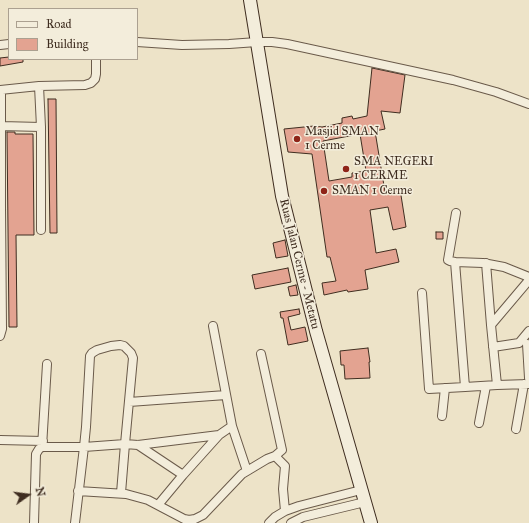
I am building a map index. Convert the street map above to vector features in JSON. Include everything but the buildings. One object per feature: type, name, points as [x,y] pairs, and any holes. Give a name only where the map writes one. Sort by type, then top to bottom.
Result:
[{"type":"main road","name":"Ruas Jalan Cerme - Metatu","points":[[250,0],[282,196],[316,330],[371,523]]},
{"type":"street","points":[[138,42],[182,45],[258,42],[287,44],[453,80],[496,92],[529,104]]},
{"type":"street","points":[[0,336],[2,329],[0,90],[39,86],[85,85],[91,83],[95,79],[96,60]]},
{"type":"street","points":[[39,86],[41,127],[41,230]]},
{"type":"street","points":[[1,126],[41,127]]},
{"type":"street","points":[[456,213],[449,261],[486,263],[504,267],[529,277]]},
{"type":"street","points":[[455,262],[465,387]]},
{"type":"street","points":[[486,263],[497,385]]},
{"type":"street","points":[[491,325],[529,280]]},
{"type":"street","points":[[422,293],[429,389],[527,382]]},
{"type":"street","points":[[213,326],[232,426],[247,472]]},
{"type":"street","points":[[516,429],[527,382],[525,344],[529,331]]},
{"type":"street","points":[[493,347],[525,344]]},
{"type":"street","points":[[75,523],[86,427],[90,356],[97,350],[120,345],[124,346],[132,353],[133,358],[121,493]]},
{"type":"street","points":[[78,491],[126,494],[148,500],[184,519],[189,520],[203,515],[242,474],[275,456],[282,450],[261,354]]},
{"type":"street","points":[[34,523],[36,454],[42,444],[47,364]]},
{"type":"street","points":[[479,423],[486,386]]},
{"type":"street","points":[[442,416],[445,388]]},
{"type":"street","points":[[129,402],[226,395]]},
{"type":"street","points":[[158,505],[219,435],[232,426]]},
{"type":"street","points":[[0,440],[84,447],[125,444],[138,445],[219,435]]},
{"type":"street","points":[[138,445],[183,475]]},
{"type":"street","points":[[275,456],[285,466],[283,489],[285,511]]},
{"type":"street","points":[[269,523],[275,516],[285,511],[361,490]]},
{"type":"street","points":[[291,523],[303,517],[365,502]]},
{"type":"place","name":"Masjid SMAN 1 Cerme","points":[[297,139]]},
{"type":"place","name":"SMA NEGERI 1 CERME","points":[[346,169]]},
{"type":"place","name":"SMAN 1 Cerme","points":[[324,191]]}]
